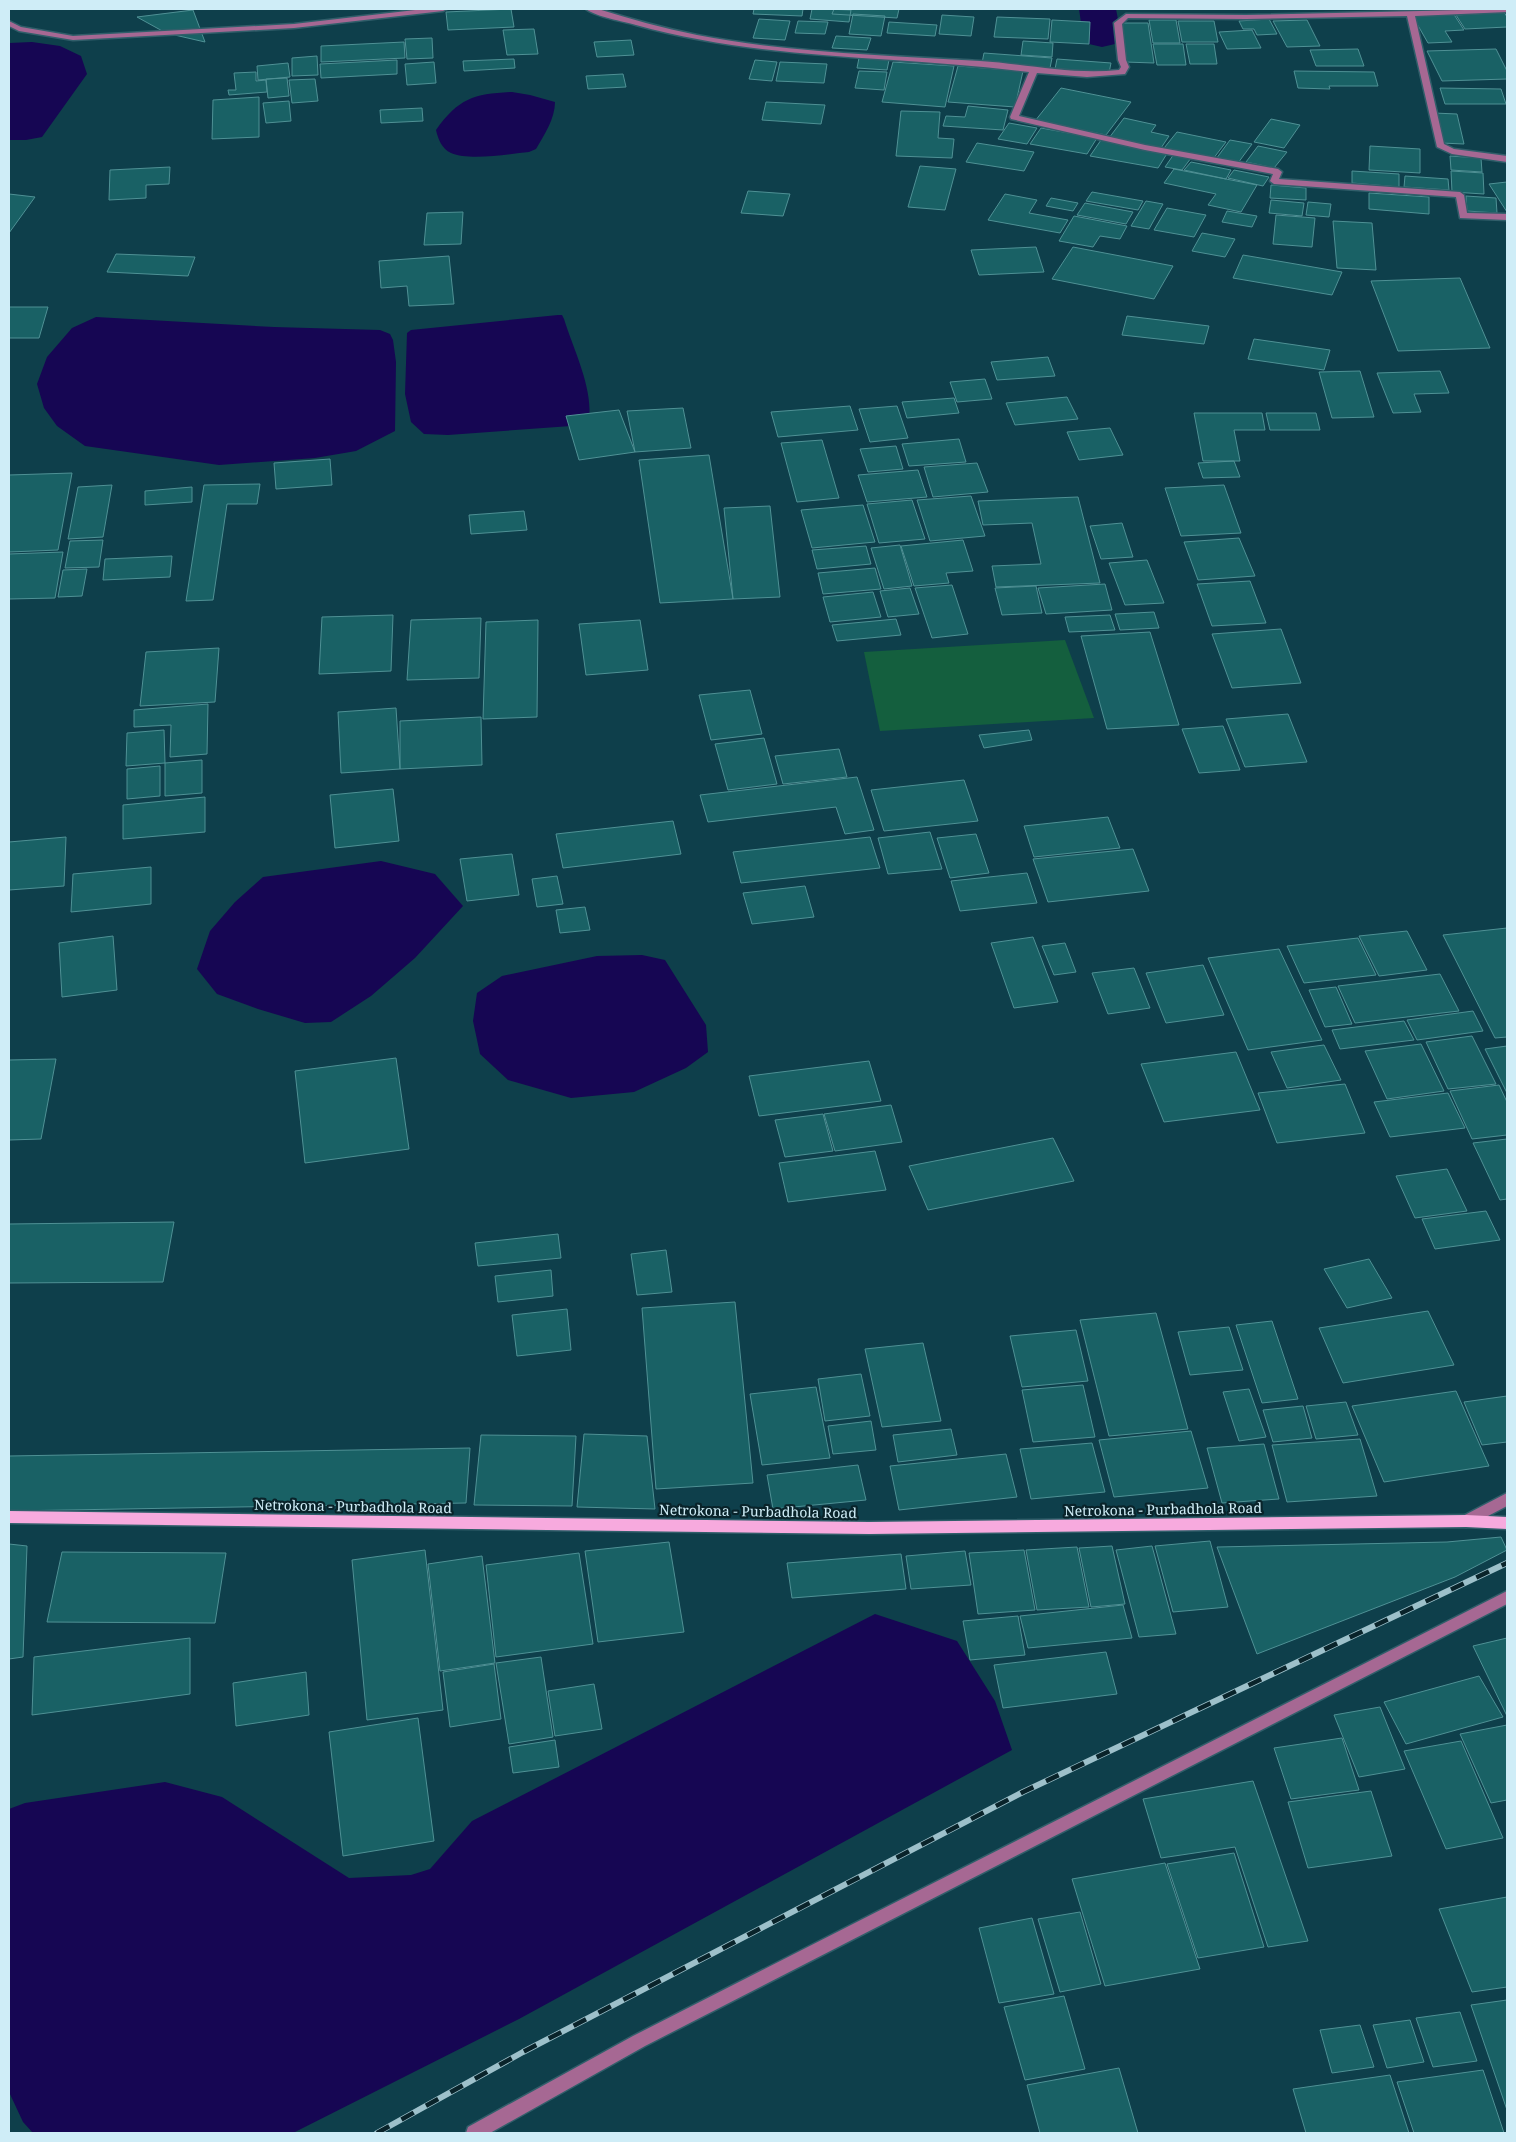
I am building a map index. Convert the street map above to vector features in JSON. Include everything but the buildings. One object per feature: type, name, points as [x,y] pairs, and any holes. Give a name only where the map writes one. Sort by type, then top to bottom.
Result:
[{"type":"main road","name":"Netrokona - Purbadhola Road","points":[[9,1517],[869,1528],[1466,1521],[1507,1523]]},
{"type":"street","points":[[9,23],[19,29],[73,38],[294,26],[443,9]]},
{"type":"street","points":[[590,9],[652,28],[709,40],[759,47],[1075,75],[1122,72],[1125,66],[1122,60],[1118,23],[1126,16],[1246,17],[1507,10]]},
{"type":"street","points":[[1410,14],[1422,58],[1426,88],[1440,145],[1459,152],[1507,159]]},
{"type":"street","points":[[1034,70],[1014,117],[1179,154],[1278,172],[1274,181],[1460,195],[1463,216],[1507,217]]},
{"type":"street","points":[[1466,1521],[1507,1499]]},
{"type":"street","points":[[474,2133],[639,2041],[1507,1598]]},
{"type":"green space","points":[[1065,640],[1094,718],[880,731],[864,652]]},
{"type":"shaded area","points":[[32,42],[60,46],[81,56],[87,74],[42,137],[26,140],[9,140],[9,43]]},
{"type":"shaded area","points":[[512,92],[555,102],[551,121],[536,149],[529,152],[478,157],[451,153],[443,146],[436,130],[444,119],[460,104],[477,96]]},
{"type":"shaded area","points":[[562,315],[564,319],[585,381],[588,394],[589,418],[571,426],[448,435],[424,434],[411,422],[405,394],[407,333],[411,330]]},
{"type":"shaded area","points":[[96,317],[274,327],[380,330],[390,334],[393,340],[396,362],[395,431],[356,451],[315,458],[219,465],[85,446],[57,426],[44,408],[37,384],[47,357],[72,328]]},
{"type":"shaded area","points":[[381,861],[435,874],[463,906],[415,958],[371,996],[331,1022],[305,1023],[217,994],[197,969],[210,931],[235,902],[263,877]]},
{"type":"shaded area","points":[[642,955],[665,960],[706,1025],[708,1052],[686,1068],[634,1092],[571,1098],[508,1080],[480,1054],[473,1021],[477,993],[502,976],[597,956]]},
{"type":"shaded area","points":[[875,1614],[957,1641],[995,1701],[1012,1750],[519,2019],[293,2133],[33,2133],[23,2122],[9,2092],[9,1809],[25,1803],[165,1782],[222,1797],[349,1878],[411,1875],[430,1869],[472,1821]]},
{"type":"waterway","points":[[1098,9],[1102,36]]},
{"type":"railway","points":[[377,2133],[523,2052],[1023,1792],[1507,1563]]}]
